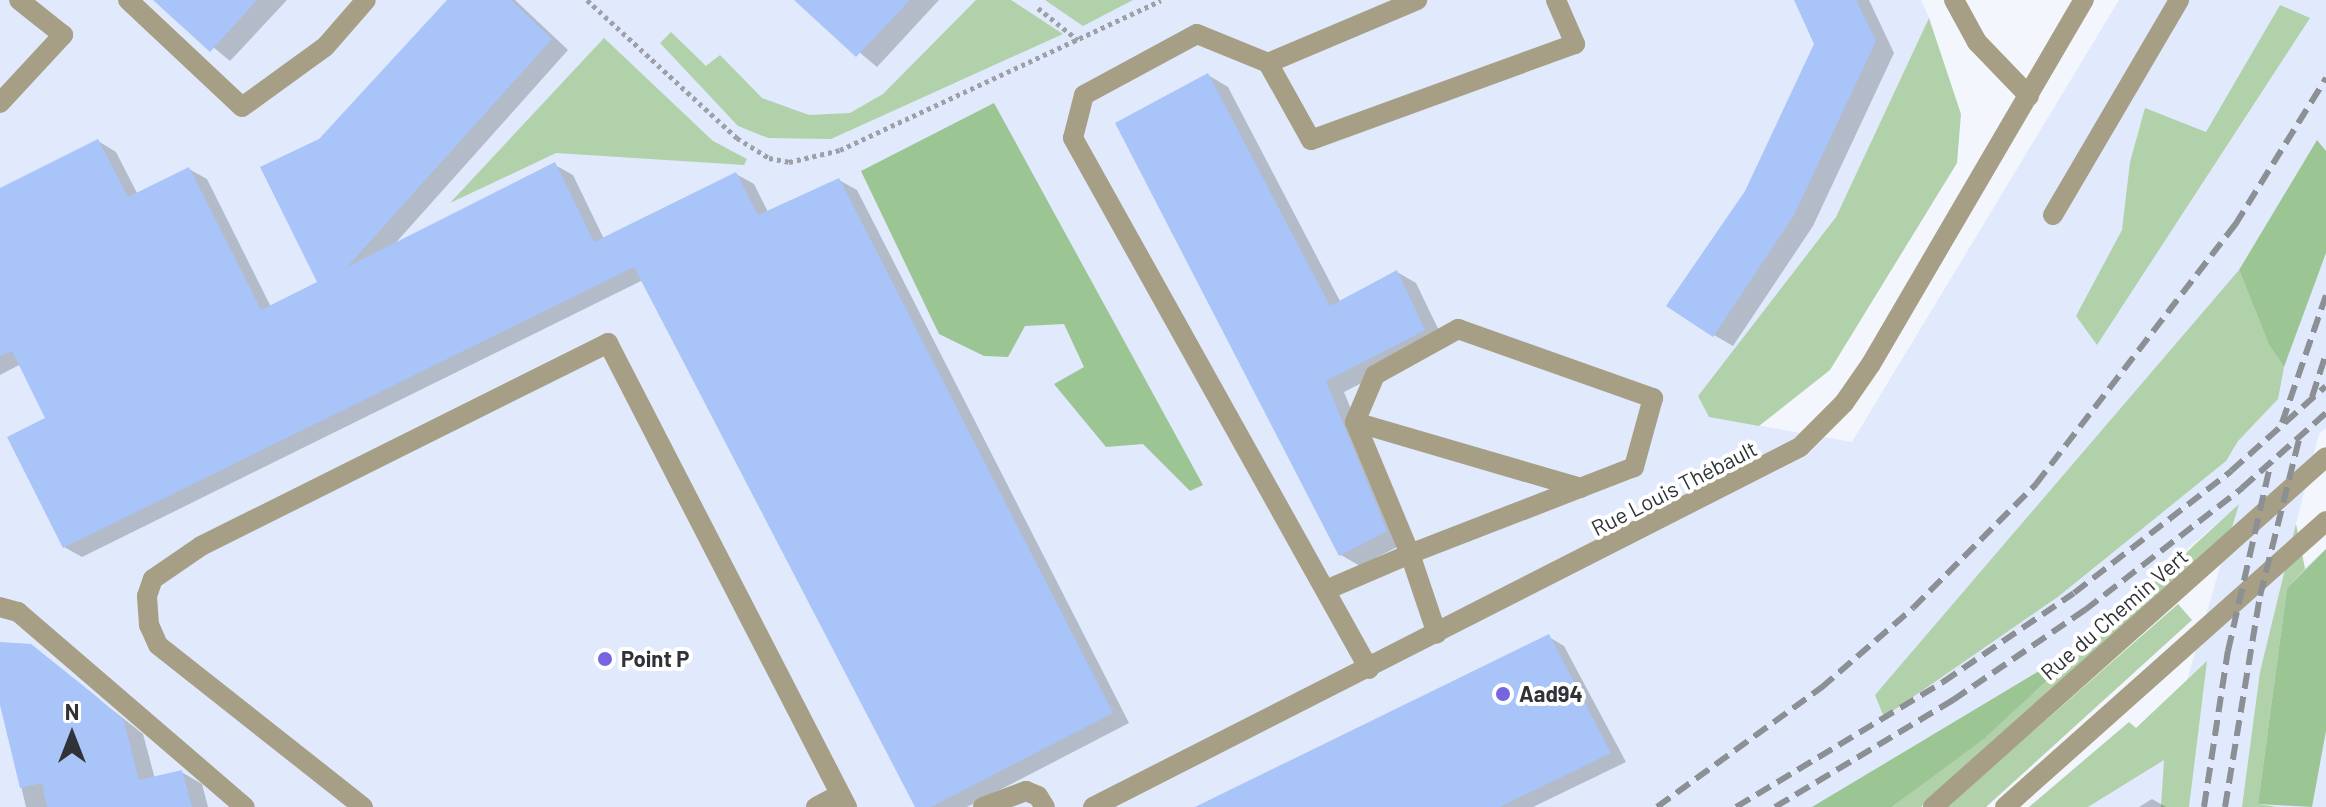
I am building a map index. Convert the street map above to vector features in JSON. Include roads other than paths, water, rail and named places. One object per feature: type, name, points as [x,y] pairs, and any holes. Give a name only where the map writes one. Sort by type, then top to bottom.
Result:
[{"type":"street","points":[[0,103],[63,35],[19,0]]},
{"type":"street","points":[[128,0],[242,107],[325,47],[366,0]]},
{"type":"street","points":[[1268,63],[1417,0]]},
{"type":"street","points":[[1369,669],[1073,138],[1084,95],[1197,34],[1268,63],[1311,140],[1575,44],[1556,0]]},
{"type":"street","points":[[1954,0],[1977,42],[2029,96]]},
{"type":"street","name":"Rue Louis Thébault","points":[[1093,807],[1766,469],[1822,428],[1871,364],[2084,0]]},
{"type":"street","points":[[2053,215],[2179,0]]},
{"type":"street","points":[[1326,590],[1410,554],[1634,467],[1653,398],[1458,329],[1375,375],[1355,422],[1410,554],[1437,634]]},
{"type":"street","points":[[363,807],[158,645],[149,625],[147,596],[153,579],[201,546],[608,343],[844,801],[816,807]]},
{"type":"street","points":[[1355,422],[1581,488]]},
{"type":"street","name":"Rue du Chemin Vert","points":[[1933,807],[2326,457]]},
{"type":"street","points":[[2005,807],[2326,521]]},
{"type":"street","points":[[0,607],[18,612],[245,807]]},
{"type":"street","points":[[983,807],[1026,791],[1038,796],[1045,807]]},
{"type":"railway","points":[[1657,807],[1821,688],[1913,608],[2036,484],[2235,225],[2326,78]]},
{"type":"railway","points":[[2282,423],[2326,295]]},
{"type":"railway","points":[[2312,397],[2326,354]]},
{"type":"railway","points":[[1736,807],[1943,682],[2074,593],[2231,471],[2326,386]]},
{"type":"railway","points":[[1775,807],[1953,700],[2085,610],[2242,488],[2326,413]]},
{"type":"railway","points":[[2225,807],[2260,596],[2300,435]]},
{"type":"railway","points":[[2204,807],[2228,651],[2271,462]]},
{"type":"place","name":"Point P","points":[[605,659]]},
{"type":"place","name":"Aad94","points":[[1503,694]]}]
